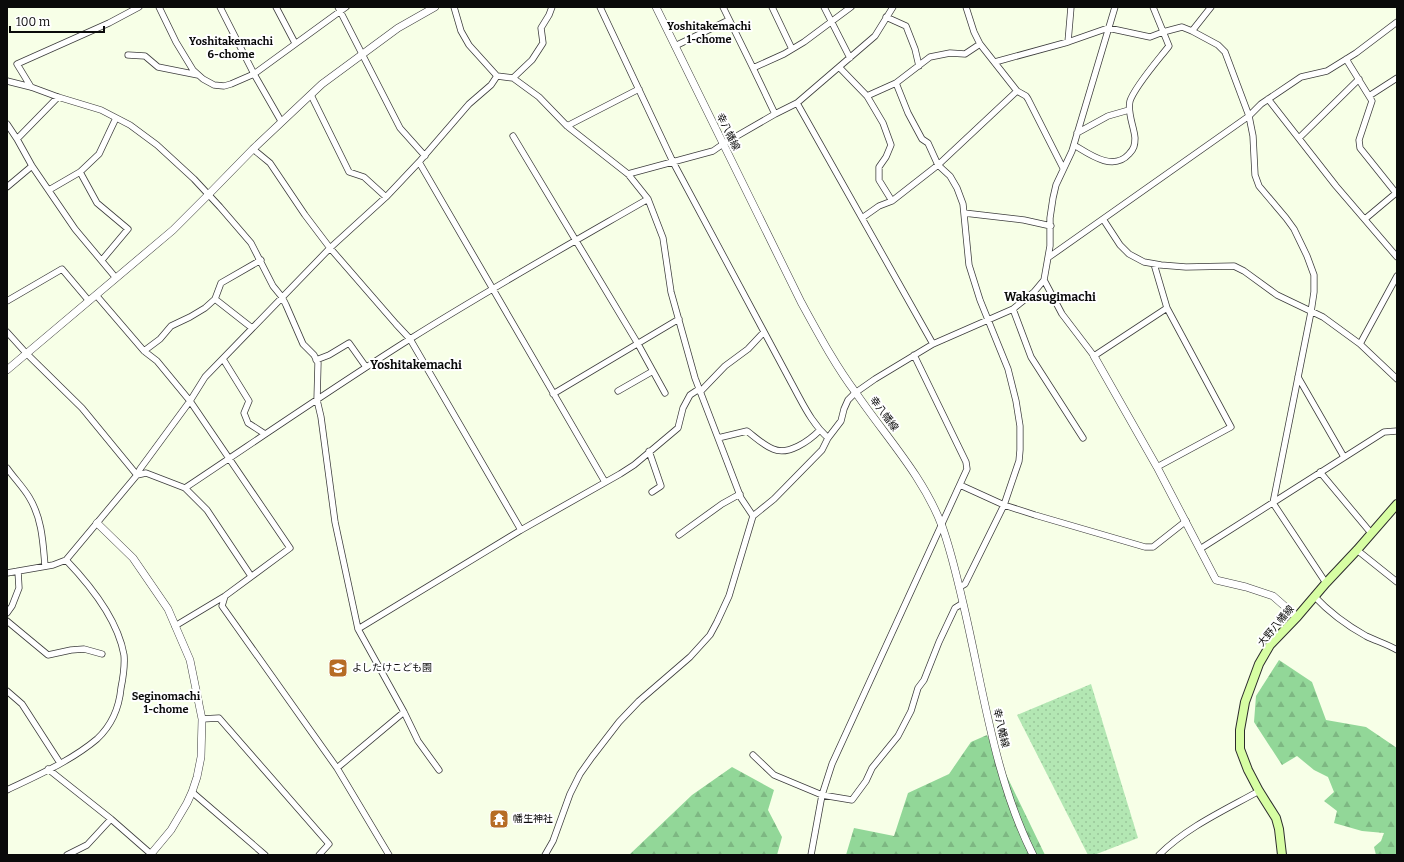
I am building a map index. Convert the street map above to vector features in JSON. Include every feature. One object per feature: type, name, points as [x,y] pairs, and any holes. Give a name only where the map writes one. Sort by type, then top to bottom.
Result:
[{"type":"main road","name":"大野八幡線","points":[[1282,855],[1279,829],[1276,818],[1248,770],[1240,749],[1240,730],[1244,702],[1259,664],[1270,645],[1297,617],[1397,504]]},
{"type":"street","points":[[31,87],[17,64],[109,23],[139,7]]},
{"type":"street","points":[[159,7],[176,42],[193,70],[203,79],[214,85],[224,86],[254,74],[339,9],[346,7]]},
{"type":"street","points":[[220,7],[254,74],[281,121]]},
{"type":"street","points":[[276,7],[295,43]]},
{"type":"street","points":[[7,370],[173,230],[281,121],[311,95],[362,54],[398,28],[435,7]]},
{"type":"street","points":[[454,7],[461,31],[469,45],[497,76],[512,78],[539,97],[567,126],[628,174],[648,199],[663,238],[671,292],[700,391],[740,494],[753,516]]},
{"type":"street","points":[[512,78],[532,60],[543,43],[541,28],[552,7]]},
{"type":"street","points":[[600,7],[673,162],[799,397],[820,430],[828,438]]},
{"type":"street","name":"幸八幡線","points":[[656,7],[801,302],[855,393],[916,474],[934,507],[947,541],[960,587],[993,740],[1008,793],[1024,837],[1033,855]]},
{"type":"street","points":[[723,7],[754,68],[775,114]]},
{"type":"street","points":[[772,7],[792,49]]},
{"type":"street","points":[[824,7],[850,58]]},
{"type":"street","points":[[754,68],[784,54],[804,42],[851,7]]},
{"type":"street","points":[[628,174],[713,152],[723,144],[797,103],[875,36],[893,7]]},
{"type":"street","points":[[966,7],[974,32],[980,44],[1017,91],[1026,96],[1063,168]]},
{"type":"street","points":[[1068,42],[1071,7]]},
{"type":"street","points":[[545,855],[553,842],[570,794],[580,774],[624,716],[690,657],[710,635],[718,622],[729,596],[753,516],[774,499],[822,450],[828,438],[841,421],[848,400],[855,393],[875,379],[933,344],[1013,309],[1034,292],[1044,280],[1049,257],[1052,198],[1063,168],[1074,145],[1115,7]]},
{"type":"street","points":[[1074,145],[1092,156],[1106,161],[1117,161],[1126,157],[1134,149],[1135,139],[1129,110],[1132,98],[1169,46],[1153,7]]},
{"type":"street","points":[[1192,31],[1211,7]]},
{"type":"street","points":[[339,9],[400,128],[425,156]]},
{"type":"street","points":[[886,17],[906,26],[915,49],[919,66]]},
{"type":"street","points":[[675,46],[729,20]]},
{"type":"street","points":[[1049,257],[1249,116],[1268,99],[1301,77],[1327,71],[1356,53],[1397,22]]},
{"type":"street","points":[[995,62],[1068,42],[1108,28],[1150,37],[1163,32],[1182,28],[1192,31],[1218,45],[1225,52],[1249,116],[1253,136],[1255,175],[1259,186],[1294,229],[1314,275],[1314,292],[1311,312],[1273,503],[1326,583]]},
{"type":"street","points":[[867,96],[896,83],[930,56],[965,54],[980,44]]},
{"type":"street","points":[[128,55],[145,56],[158,67],[199,76]]},
{"type":"street","points":[[1346,59],[1372,101],[1358,140],[1360,148],[1396,193],[1366,219]]},
{"type":"street","points":[[839,67],[867,96],[883,123],[891,145],[886,157],[879,167],[879,180],[892,201]]},
{"type":"street","points":[[7,573],[53,565],[66,560],[137,475],[190,401],[205,377],[330,248],[386,197],[420,162],[468,104],[491,85],[497,76]]},
{"type":"street","points":[[1369,96],[1397,78]]},
{"type":"street","points":[[1299,138],[1359,79]]},
{"type":"street","points":[[7,81],[31,87],[101,110],[130,125],[157,145],[209,194],[251,243],[273,286],[282,297],[303,344],[314,355],[318,363],[317,400],[321,417],[335,522],[358,629],[404,712],[418,741],[439,770]]},
{"type":"street","points":[[896,83],[908,113],[922,139],[928,143],[938,165],[950,176],[957,188],[963,204],[969,265],[980,300],[1008,369],[1016,401],[1020,426],[1019,461],[1004,505],[965,584],[960,587]]},
{"type":"street","points":[[567,126],[639,89]]},
{"type":"street","points":[[862,218],[879,206],[892,201],[938,165],[1017,91]]},
{"type":"street","points":[[311,95],[349,172],[364,176],[386,197]]},
{"type":"street","points":[[17,139],[58,97]]},
{"type":"street","points":[[1268,99],[1336,186],[1366,219],[1397,257]]},
{"type":"street","points":[[797,103],[933,344]]},
{"type":"street","points":[[1077,133],[1108,116],[1129,110]]},
{"type":"street","points":[[49,190],[80,172],[99,154],[116,118]]},
{"type":"street","points":[[7,124],[32,166],[75,229],[116,278]]},
{"type":"street","points":[[513,136],[638,344],[665,393]]},
{"type":"street","points":[[253,149],[270,162],[305,215],[330,248],[410,339],[521,530]]},
{"type":"street","points":[[420,162],[552,394],[604,482]]},
{"type":"street","points":[[7,187],[32,166]]},
{"type":"street","points":[[80,172],[97,203],[128,228],[102,260]]},
{"type":"street","points":[[186,488],[265,434],[410,339],[493,288],[648,199]]},
{"type":"street","points":[[964,213],[1024,220],[1051,226]]},
{"type":"street","points":[[1103,219],[1120,245],[1129,254],[1144,262],[1186,267],[1234,266],[1252,275],[1277,295],[1322,317],[1360,344],[1397,379]]},
{"type":"street","points":[[144,351],[160,339],[171,326],[205,308],[215,299],[221,283],[261,260]]},
{"type":"street","points":[[1154,264],[1167,308],[1231,427],[1157,467]]},
{"type":"street","points":[[7,301],[62,269],[89,301]]},
{"type":"street","points":[[1360,344],[1397,276]]},
{"type":"street","points":[[1044,280],[1062,314],[1094,356],[1157,467],[1216,580],[1246,587],[1273,596],[1297,617]]},
{"type":"street","points":[[96,295],[144,351],[157,361],[190,401],[290,548],[225,596],[175,626]]},
{"type":"street","points":[[215,299],[252,328]]},
{"type":"street","points":[[1094,356],[1167,308]]},
{"type":"street","points":[[1013,309],[1031,357],[1083,438]]},
{"type":"street","points":[[552,394],[678,319]]},
{"type":"street","points":[[7,332],[26,353],[82,408],[137,475]]},
{"type":"street","points":[[358,629],[521,530],[629,468],[678,428],[682,408],[690,395],[700,391],[725,366],[744,352],[764,332]]},
{"type":"street","points":[[316,360],[329,355],[349,342],[366,368]]},
{"type":"street","points":[[811,855],[822,795],[832,764],[967,469],[966,462],[914,355]]},
{"type":"street","points":[[223,358],[249,401],[244,413],[248,423],[265,434]]},
{"type":"street","points":[[618,391],[653,371]]},
{"type":"street","points":[[1298,377],[1344,457]]},
{"type":"street","points":[[718,438],[747,431],[774,450],[784,451],[794,448],[814,436],[820,430]]},
{"type":"street","points":[[1200,549],[1384,432],[1397,432]]},
{"type":"street","points":[[650,451],[661,486],[652,492]]},
{"type":"street","points":[[7,468],[30,498],[39,517],[45,566]]},
{"type":"street","points":[[1320,472],[1371,533]]},
{"type":"street","points":[[137,475],[146,473],[186,488],[207,510],[251,576]]},
{"type":"street","points":[[960,485],[1004,505],[1035,516],[1145,547],[1153,547],[1186,521]]},
{"type":"street","points":[[679,535],[722,504],[740,494]]},
{"type":"street","points":[[48,769],[111,819],[151,855],[171,830],[187,803],[197,777],[201,757],[202,719],[190,660],[168,609],[133,558],[97,523]]},
{"type":"street","points":[[1357,550],[1397,582]]},
{"type":"street","points":[[7,790],[86,748],[98,738],[111,722],[116,714],[120,702],[124,657],[122,645],[115,627],[85,580],[66,560]]},
{"type":"street","points":[[7,613],[12,606],[19,588],[18,571]]},
{"type":"street","points":[[225,596],[222,606],[337,768],[389,855]]},
{"type":"street","points":[[1314,596],[1331,612],[1355,629],[1368,637],[1385,643],[1397,650]]},
{"type":"street","points":[[753,755],[774,775],[822,795],[852,800],[866,781],[872,768],[898,736],[911,710],[918,688],[924,680],[939,642],[955,608],[963,603]]},
{"type":"street","points":[[7,621],[48,655],[84,649],[102,654]]},
{"type":"street","points":[[7,691],[22,704],[60,763]]},
{"type":"street","points":[[337,768],[404,712]]},
{"type":"street","points":[[202,719],[219,718],[329,844],[319,855]]},
{"type":"street","points":[[1159,855],[1172,842],[1190,830],[1259,791]]},
{"type":"street","points":[[192,792],[265,855]]},
{"type":"street","points":[[67,855],[87,845],[111,819]]},
{"type":"green space","points":[[1279,660],[1312,682],[1326,720],[1366,727],[1397,748],[1397,855],[1376,855],[1374,847],[1381,841],[1384,833],[1362,831],[1334,823],[1337,811],[1324,801],[1334,792],[1328,777],[1314,770],[1297,756],[1282,765],[1254,722],[1256,696]]},
{"type":"green space","points":[[1091,684],[1138,838],[1094,855],[1088,855],[1017,715]]},
{"type":"green space","points":[[987,735],[1045,855],[846,855],[854,828],[894,836],[908,793],[949,774],[971,742]]},
{"type":"green space","points":[[732,767],[774,790],[768,810],[782,837],[777,855],[629,855],[692,795]]},
{"type":"place","name":"よしたけこども園","points":[[338,668]]},
{"type":"place","name":"幡生神社","points":[[499,819]]},
{"type":"district","name":"Yoshitakemachi 1-chome","points":[[709,32]]},
{"type":"district","name":"Yoshitakemachi 6-chome","points":[[231,47]]},
{"type":"district","name":"Wakasugimachi","points":[[1050,297]]},
{"type":"district","name":"Yoshitakemachi","points":[[416,365]]},
{"type":"district","name":"Seginomachi 1-chome","points":[[166,702]]}]
